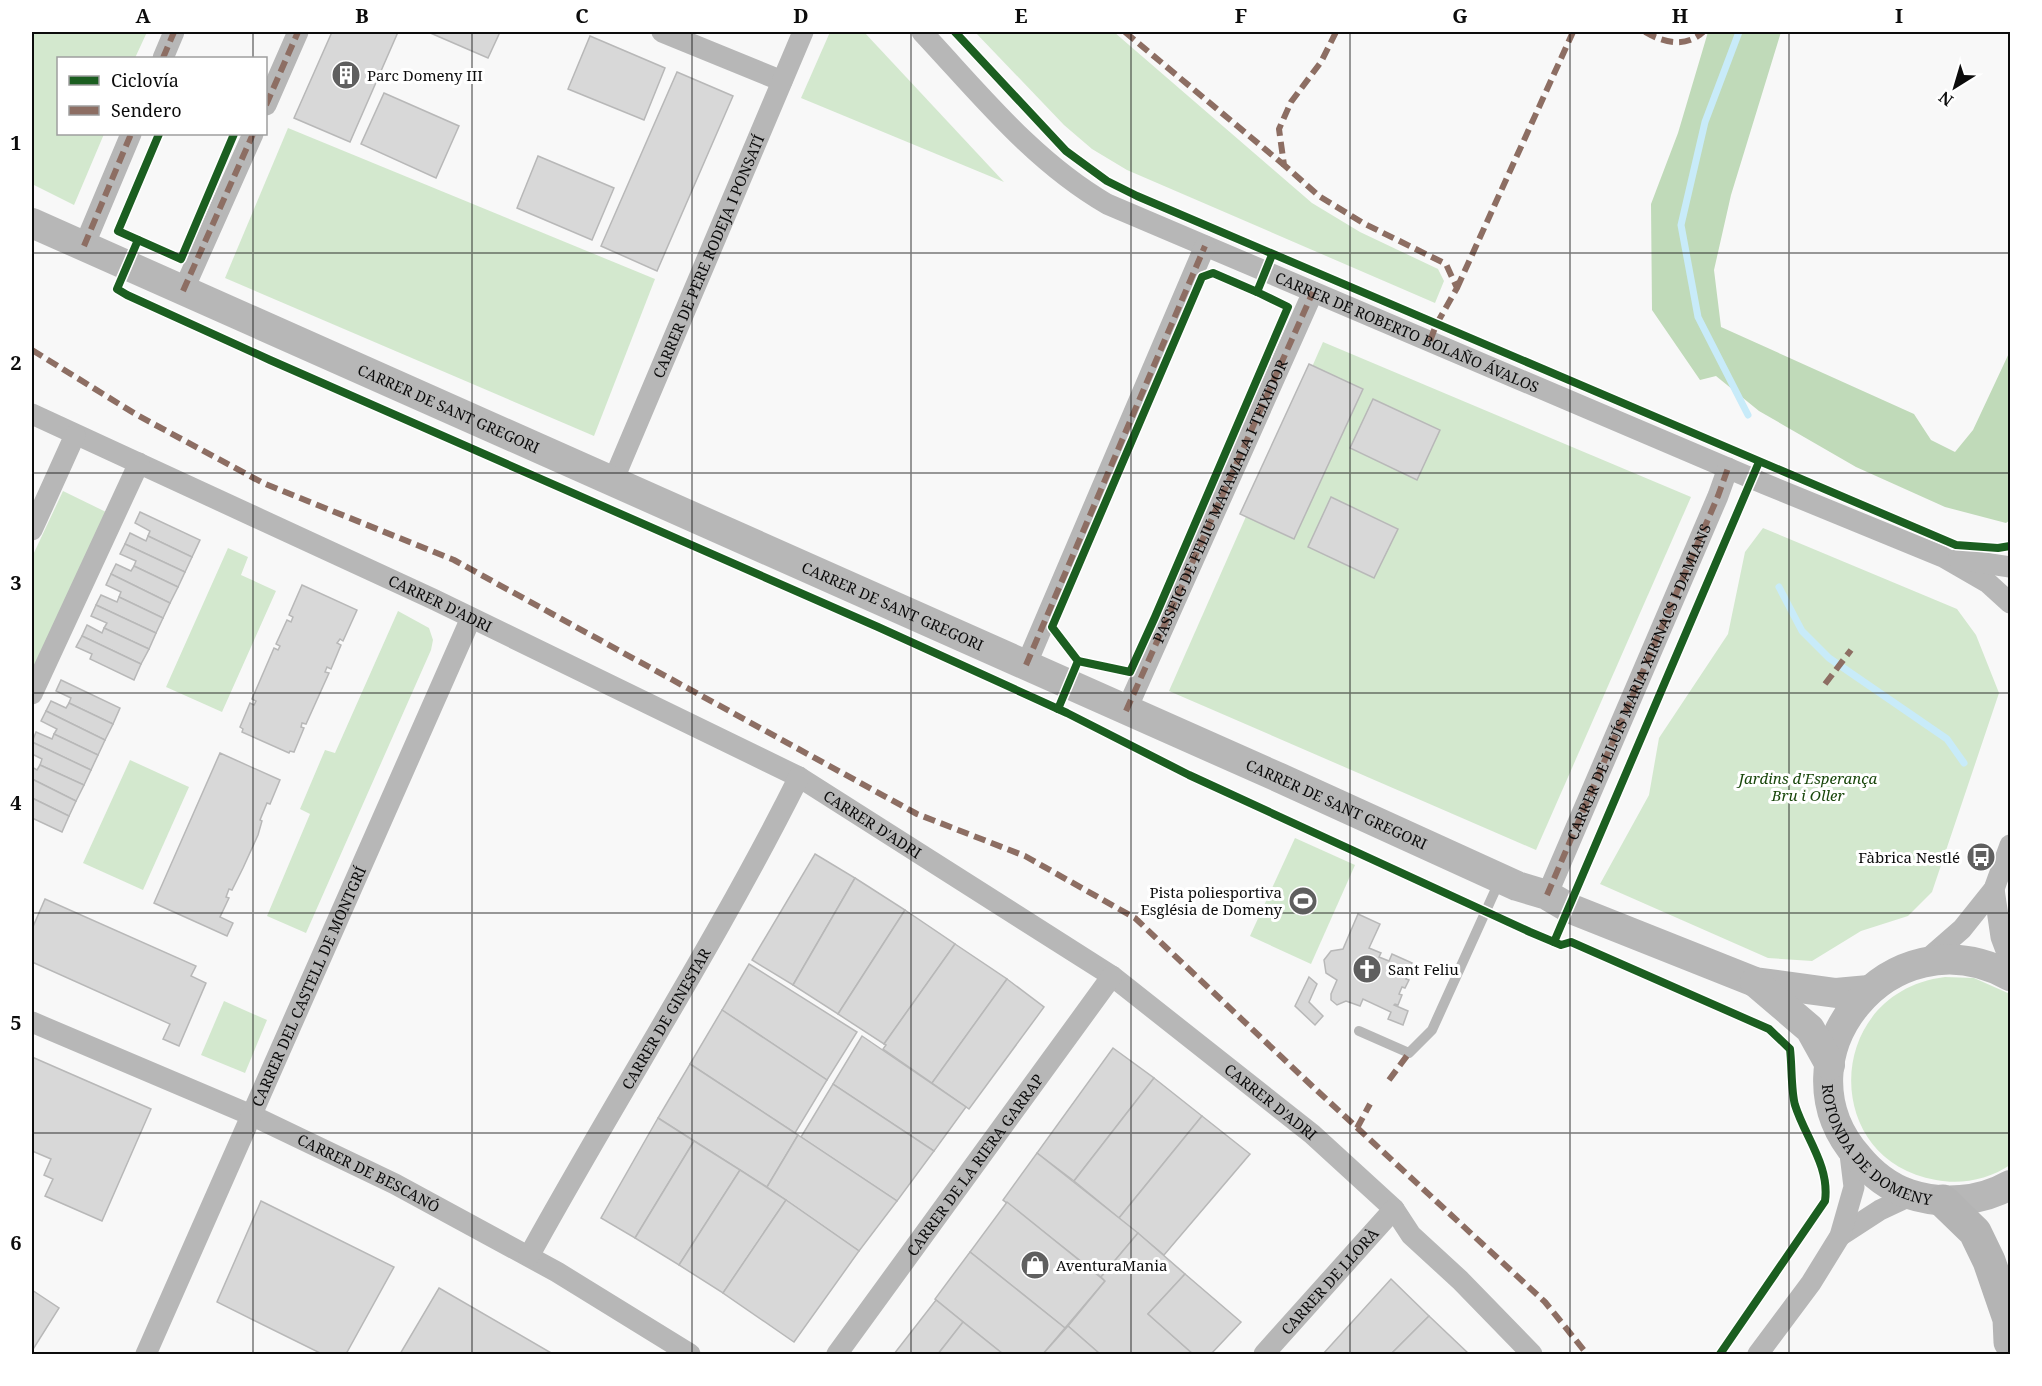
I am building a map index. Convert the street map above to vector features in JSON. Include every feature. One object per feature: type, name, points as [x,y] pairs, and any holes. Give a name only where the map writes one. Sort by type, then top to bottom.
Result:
[{"type":"highway","points":[[1928,1198],[1975,1232],[1989,1261],[2009,1319],[2010,1342]]},
{"type":"main road","name":"CARRER DE SANT GREGORI","points":[[32,223],[1501,879],[1547,895],[1569,908],[1755,982],[1836,993],[1869,990]]},
{"type":"main road","name":"ROTONDA DE DOMENY","points":[[2010,976],[1992,967],[1972,962],[1943,960],[1923,963],[1894,973],[1869,990],[1855,1006],[1843,1024],[1830,1065],[1831,1103],[1838,1126],[1849,1146],[1873,1173],[1895,1188],[1928,1198],[1965,1200],[1987,1195],[2010,1185]]},
{"type":"main road","name":"CARRER DE SANT GREGORI","points":[[1755,982],[1810,1029],[1830,1065]]},
{"type":"street","points":[[163,57],[174,32]]},
{"type":"street","points":[[267,103],[298,32]]},
{"type":"street","points":[[662,32],[782,81]]},
{"type":"street","name":"CARRER DE PERE RODEJA I PONSATÍ","points":[[613,481],[803,32]]},
{"type":"street","name":"CARRER DE ROBERTO BOLAÑO ÁVALOS","points":[[922,32],[1047,163],[1107,204],[1728,468],[1943,556],[1988,583],[2010,603]]},
{"type":"street","points":[[84,246],[131,135]]},
{"type":"street","points":[[183,291],[253,135]]},
{"type":"street","points":[[1026,665],[1205,246]]},
{"type":"street","name":"PASSEIG DE FELIU MATAMALA I TEIXIDOR","points":[[1126,711],[1313,291]]},
{"type":"street","name":"CARRER D'ADRI","points":[[32,414],[471,618],[799,777],[1112,976],[1312,1134],[1394,1209],[1411,1235],[1460,1280],[1533,1354]]},
{"type":"street","points":[[32,530],[75,435]]},
{"type":"street","points":[[32,694],[139,463]]},
{"type":"street","name":"CARRER DE LLUÍS MARIA XIRINACS I DAMIANS","points":[[1547,895],[1728,468]]},
{"type":"street","name":"CARRER DE ROBERTO BOLAÑO ÁVALOS","points":[[1943,556],[2010,567]]},
{"type":"street","name":"CARRER DEL CASTELL DE MONTGRÍ","points":[[146,1354],[471,618]]},
{"type":"street","name":"CARRER DE GINESTAR","points":[[529,1256],[721,920],[799,777]]},
{"type":"street","points":[[1923,963],[1962,929],[1994,889],[2010,845]]},
{"type":"street","points":[[1994,889],[2001,937],[2010,962]]},
{"type":"street","name":"CARRER DE LA RIERA GARRAP","points":[[837,1354],[1112,976]]},
{"type":"street","name":"CARRER DE BESCANÓ","points":[[32,1022],[251,1115],[405,1190],[529,1256],[690,1354]]},
{"type":"street","points":[[1758,1354],[1811,1283],[1840,1236],[1854,1187],[1849,1146]]},
{"type":"street","points":[[1840,1236],[1880,1210],[1928,1198]]},
{"type":"street","name":"CARRER DE LLORÀ","points":[[1264,1354],[1394,1209]]},
{"type":"lane","points":[[1359,1031],[1409,1053],[1432,1030],[1501,879]]},
{"type":"green space","points":[[32,32],[147,32],[135,57],[57,57],[57,135],[104,135],[74,205],[32,184]]},
{"type":"green space","points":[[830,32],[864,32],[1004,182],[801,98]]},
{"type":"green space","points":[[975,32],[1114,32],[1312,203],[1360,232],[1438,269],[1444,281],[1435,303],[1127,170],[1092,149],[1064,125]]},
{"type":"green space","points":[[1708,32],[1781,32],[1731,195],[1714,270],[1721,327],[1914,414],[1931,440],[1955,452],[1973,430],[2010,351],[2010,520],[2006,523],[1945,507],[1856,467],[1759,411],[1716,376],[1700,380],[1652,310],[1651,204],[1678,133]]},
{"type":"green space","points":[[288,128],[655,279],[594,436],[225,278]]},
{"type":"green space","points":[[1323,342],[1691,497],[1536,850],[1169,691]]},
{"type":"green space","points":[[63,491],[106,512],[32,671],[32,557]]},
{"type":"green space","name":"Jardins d'Esperança Bru i Oller","points":[[1763,528],[1957,609],[1976,635],[1999,693],[1932,892],[1908,916],[1861,931],[1812,961],[1768,958],[1600,884],[1649,795],[1659,738],[1728,634],[1745,552]]},
{"type":"green space","points":[[228,548],[248,557],[241,575],[276,591],[222,712],[166,687]]},
{"type":"green space","points":[[398,611],[429,628],[433,640],[431,650],[306,933],[267,916],[310,814],[300,809],[325,750],[335,753]]},
{"type":"green space","points":[[130,760],[189,787],[143,890],[83,863]]},
{"type":"green space","name":"Pista poliesportiva Església de Domeny","points":[[1295,838],[1355,865],[1311,964],[1250,936]]},
{"type":"green space","points":[[1945,977],[1974,978],[2010,994],[2010,1165],[1975,1180],[1956,1182],[1936,1180],[1898,1166],[1871,1142],[1856,1111],[1851,1077],[1858,1043],[1876,1012],[1905,989]]},
{"type":"green space","points":[[224,1001],[267,1020],[245,1073],[201,1055]]},
{"type":"building","name":"Parc Domeny III","points":[[332,32],[398,32],[350,142],[294,118]]},
{"type":"building","name":"Parc Domeny III","points":[[428,32],[500,32],[488,58]]},
{"type":"building","points":[[590,36],[665,68],[644,120],[568,89]]},
{"type":"building","points":[[677,72],[733,96],[657,271],[601,246]]},
{"type":"building","name":"Parc Domeny III","points":[[384,93],[459,126],[436,178],[361,144]]},
{"type":"building","points":[[538,156],[614,188],[592,240],[517,208]]},
{"type":"building","points":[[1309,364],[1363,389],[1294,539],[1240,514]]},
{"type":"building","points":[[1373,399],[1440,430],[1417,480],[1350,448]]},
{"type":"building","points":[[1331,497],[1398,529],[1374,578],[1308,547]]},
{"type":"building","points":[[140,512],[200,540],[192,557],[148,536],[150,531],[135,523]]},
{"type":"building","points":[[130,533],[146,541],[148,536],[192,557],[185,572],[125,544]]},
{"type":"building","points":[[125,544],[185,572],[178,587],[134,566],[136,561],[120,554]]},
{"type":"building","points":[[116,564],[131,571],[134,566],[178,587],[170,603],[111,574]]},
{"type":"building","points":[[111,574],[170,603],[163,618],[119,597],[121,592],[106,585]]},
{"type":"building","points":[[302,585],[357,610],[343,641],[340,639],[337,643],[341,645],[331,669],[327,667],[325,672],[329,673],[306,724],[302,723],[301,727],[304,728],[294,752],[289,753],[242,732],[243,729],[240,727],[250,703],[254,705],[256,701],[252,699],[274,648],[278,650],[280,646],[276,644],[287,620],[291,622],[293,617],[289,615]]},
{"type":"building","points":[[101,595],[117,602],[119,597],[163,618],[156,633],[96,605]]},
{"type":"building","points":[[96,605],[156,633],[149,649],[104,628],[107,623],[91,616]]},
{"type":"building","points":[[87,625],[102,633],[104,628],[149,649],[141,664],[82,636]]},
{"type":"building","points":[[82,636],[141,664],[134,680],[90,659],[92,654],[76,647]]},
{"type":"building","points":[[61,680],[120,708],[113,724],[69,703],[71,698],[56,691]]},
{"type":"building","points":[[51,701],[66,708],[69,703],[113,724],[105,740],[46,711]]},
{"type":"building","points":[[46,711],[105,740],[98,755],[54,734],[57,729],[41,721]]},
{"type":"building","points":[[36,732],[52,739],[54,734],[98,755],[91,770],[32,742]]},
{"type":"building","points":[[32,742],[91,770],[84,785],[40,765],[42,759],[32,754]]},
{"type":"building","points":[[220,753],[280,780],[270,804],[267,803],[260,820],[262,821],[258,835],[243,868],[226,897],[229,898],[220,917],[233,923],[227,936],[154,903]]},
{"type":"building","points":[[40,765],[84,785],[76,801],[32,779],[32,767],[37,770]]},
{"type":"building","points":[[32,779],[76,801],[69,816],[32,798]]},
{"type":"building","points":[[32,798],[69,816],[62,832],[32,818]]},
{"type":"building","points":[[815,854],[855,878],[793,985],[752,960]]},
{"type":"building","points":[[855,878],[905,910],[838,1014],[793,985]]},
{"type":"building","points":[[45,899],[196,966],[191,976],[206,983],[179,1046],[163,1039],[170,1024],[32,962],[32,929]]},
{"type":"building","points":[[905,910],[955,944],[884,1044],[838,1014]]},
{"type":"building","name":"Sant Feliu","points":[[1358,914],[1380,924],[1369,948],[1381,953],[1379,957],[1389,961],[1392,954],[1412,963],[1406,979],[1409,980],[1405,988],[1402,987],[1398,1005],[1394,1005],[1408,1011],[1403,1025],[1388,1019],[1391,1012],[1363,999],[1360,1006],[1346,1001],[1337,1005],[1331,1000],[1337,980],[1326,973],[1324,960],[1331,951],[1343,949]]},
{"type":"building","points":[[955,944],[1007,979],[932,1083],[883,1049],[886,1045],[884,1044]]},
{"type":"building","points":[[749,964],[857,1032],[827,1080],[722,1010]]},
{"type":"building","points":[[1309,977],[1317,984],[1309,1002],[1323,1016],[1315,1025],[1295,1006]]},
{"type":"building","points":[[1007,979],[1044,1007],[969,1109],[932,1083]]},
{"type":"building","points":[[722,1010],[827,1080],[795,1133],[690,1064]]},
{"type":"building","points":[[862,1036],[966,1107],[934,1151],[833,1084]]},
{"type":"building","points":[[1113,1048],[1154,1078],[1074,1181],[1037,1153]]},
{"type":"building","points":[[32,1057],[151,1109],[102,1221],[45,1196],[53,1179],[44,1175],[51,1159],[32,1151]]},
{"type":"building","points":[[690,1064],[798,1135],[767,1187],[658,1118]]},
{"type":"building","points":[[1154,1078],[1202,1116],[1119,1218],[1074,1181]]},
{"type":"building","points":[[833,1084],[934,1151],[897,1201],[801,1137]]},
{"type":"building","points":[[1202,1116],[1250,1154],[1164,1255],[1119,1218]]},
{"type":"building","points":[[658,1118],[694,1141],[635,1238],[601,1218]]},
{"type":"building","points":[[798,1135],[897,1201],[859,1251],[767,1187]]},
{"type":"building","points":[[694,1141],[740,1170],[679,1265],[635,1238]]},
{"type":"building","points":[[1037,1153],[1138,1233],[1101,1277],[1003,1200]]},
{"type":"building","points":[[740,1170],[786,1200],[723,1293],[679,1265]]},
{"type":"building","points":[[786,1200],[859,1251],[794,1342],[723,1293]]},
{"type":"building","points":[[261,1201],[394,1267],[346,1354],[322,1354],[217,1302]]},
{"type":"building","name":"AventuraMania","points":[[1007,1202],[1105,1281],[1065,1328],[970,1252]]},
{"type":"building","points":[[1138,1233],[1185,1274],[1148,1314],[1193,1354],[1100,1354],[1068,1326],[1105,1281],[1101,1277]]},
{"type":"building","points":[[970,1252],[1065,1328],[1043,1354],[1003,1354],[935,1299]]},
{"type":"building","points":[[1185,1274],[1241,1322],[1211,1354],[1193,1354],[1148,1314]]},
{"type":"building","points":[[1391,1279],[1429,1316],[1391,1354],[1323,1354]]},
{"type":"building","points":[[439,1288],[553,1354],[400,1354]]},
{"type":"building","points":[[32,1290],[59,1308],[32,1351]]},
{"type":"building","points":[[936,1300],[963,1322],[938,1354],[894,1354]]},
{"type":"building","points":[[1429,1316],[1469,1354],[1391,1354]]},
{"type":"building","points":[[963,1322],[1003,1354],[938,1354]]},
{"type":"building","points":[[1068,1326],[1100,1354],[1043,1354]]},
{"type":"waterway","points":[[1739,32],[1705,122],[1681,225],[1698,317],[1748,415]]},
{"type":"waterway","points":[[1779,587],[1802,631],[1829,658],[1947,739],[1964,763]]},
{"type":"marked path","points":[[163,57],[174,32]]},
{"type":"marked path","points":[[267,103],[298,32]]},
{"type":"marked path","points":[[1125,32],[1284,165]]},
{"type":"marked path","points":[[1336,32],[1321,62],[1291,102],[1279,129],[1284,165],[1319,196],[1363,223],[1446,264],[1457,288],[1436,325],[1430,341]]},
{"type":"marked path","points":[[1457,288],[1573,32]]},
{"type":"marked path","points":[[1645,32],[1660,39],[1675,42],[1689,40],[1703,32]]},
{"type":"marked path","points":[[84,246],[131,135]]},
{"type":"marked path","points":[[183,291],[253,135]]},
{"type":"marked path","points":[[1026,665],[1205,246]]},
{"type":"marked path","points":[[1126,711],[1313,292]]},
{"type":"marked path","points":[[32,350],[137,415],[263,483],[454,560],[917,814],[1025,856],[1135,918],[1545,1302],[1587,1354]]},
{"type":"marked path","points":[[1547,895],[1728,468]]},
{"type":"marked path","points":[[1825,684],[1851,650]]},
{"type":"marked path","points":[[1389,1080],[1409,1053]]},
{"type":"marked path","points":[[1357,1128],[1370,1104]]},
{"type":"cycle path","points":[[955,32],[1066,151],[1107,181],[1137,196],[1956,545],[1998,548],[2010,546]]},
{"type":"cycle path","points":[[159,135],[118,231],[181,259],[234,135]]},
{"type":"cycle path","points":[[138,240],[117,289],[127,295],[878,627],[1067,713],[1189,775],[1530,932],[1561,945],[1571,942],[1769,1029],[1790,1049],[1795,1105],[1824,1176],[1825,1201],[1720,1354]]},
{"type":"cycle path","points":[[1058,709],[1078,661],[1052,627],[1202,277],[1213,273],[1257,292],[1272,255]]},
{"type":"cycle path","points":[[1078,661],[1130,672],[1288,307],[1257,292]]},
{"type":"cycle path","points":[[1554,942],[1759,462]]},
{"type":"place","name":"Parc Domeny III","points":[[346,75]]},
{"type":"place","name":"Fàbrica Nestlé","points":[[1981,857]]},
{"type":"place","name":"Pista poliesportiva Església de Domeny","points":[[1303,901]]},
{"type":"place","name":"Sant Feliu","points":[[1367,969]]},
{"type":"place","name":"AventuraMania","points":[[1035,1265]]}]
